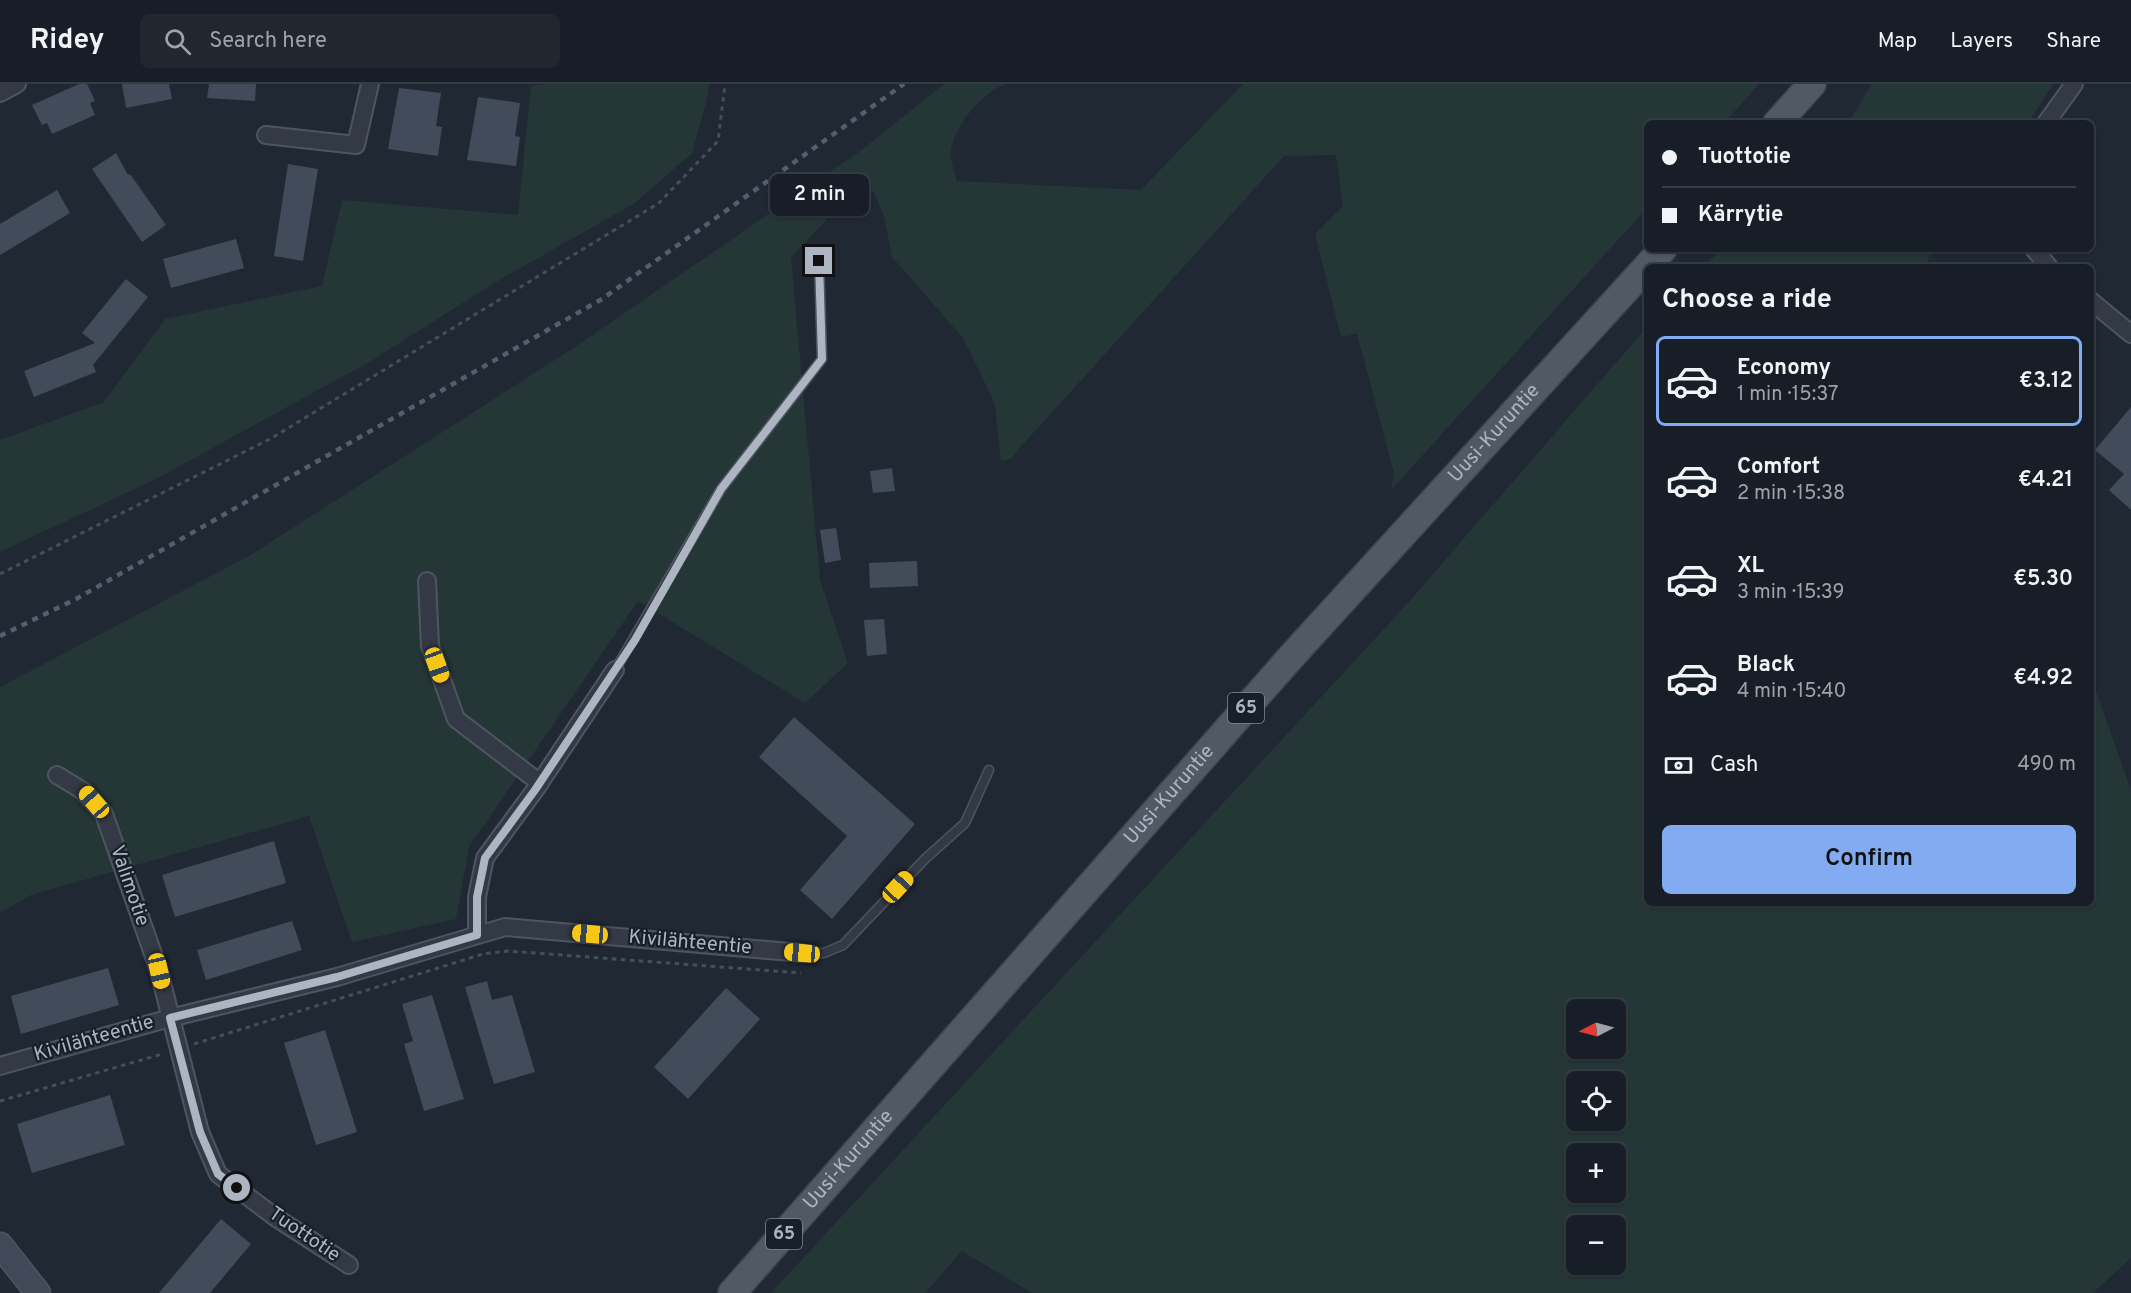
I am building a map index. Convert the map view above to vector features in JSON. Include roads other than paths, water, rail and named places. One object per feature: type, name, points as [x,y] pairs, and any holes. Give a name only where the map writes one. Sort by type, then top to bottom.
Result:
[{"type":"main road","points":[[1780,120],[1812,84]]},
{"type":"main road","name":"Uusi-Kuruntie","points":[[1648,264],[1659,252]]},
{"type":"main road","name":"Uusi-Kuruntie","points":[[732,1293],[1283,666],[1644,269]]},
{"type":"main road","points":[[0,1245],[38,1293]]},
{"type":"street","points":[[0,93],[17,84]]},
{"type":"street","points":[[266,135],[356,145],[370,84]]},
{"type":"street","points":[[2048,120],[2074,84]]},
{"type":"street","points":[[2036,252],[2046,264]]},
{"type":"street","points":[[2094,303],[2131,334]]},
{"type":"street","points":[[427,581],[430,646],[456,719],[540,783]]},
{"type":"street","points":[[477,935],[477,897],[485,858],[540,783],[615,670]]},
{"type":"street","name":"Valimotie","points":[[57,775],[83,791],[104,814],[159,971],[170,1018]]},
{"type":"street","name":"Kivilähteentie","points":[[0,1066],[170,1018],[337,977],[505,927],[802,953]]},
{"type":"street","name":"Tuottotie","points":[[170,1018],[200,1132],[218,1174],[275,1217],[349,1265]]},
{"type":"lane","points":[[615,670],[721,489],[822,359],[819,261]]},
{"type":"lane","name":"Kivilähteentie","points":[[802,953],[824,953],[843,945],[926,858],[965,823],[989,770]]},
{"type":"railway","points":[[0,636],[76,599],[602,299],[904,84]]}]
